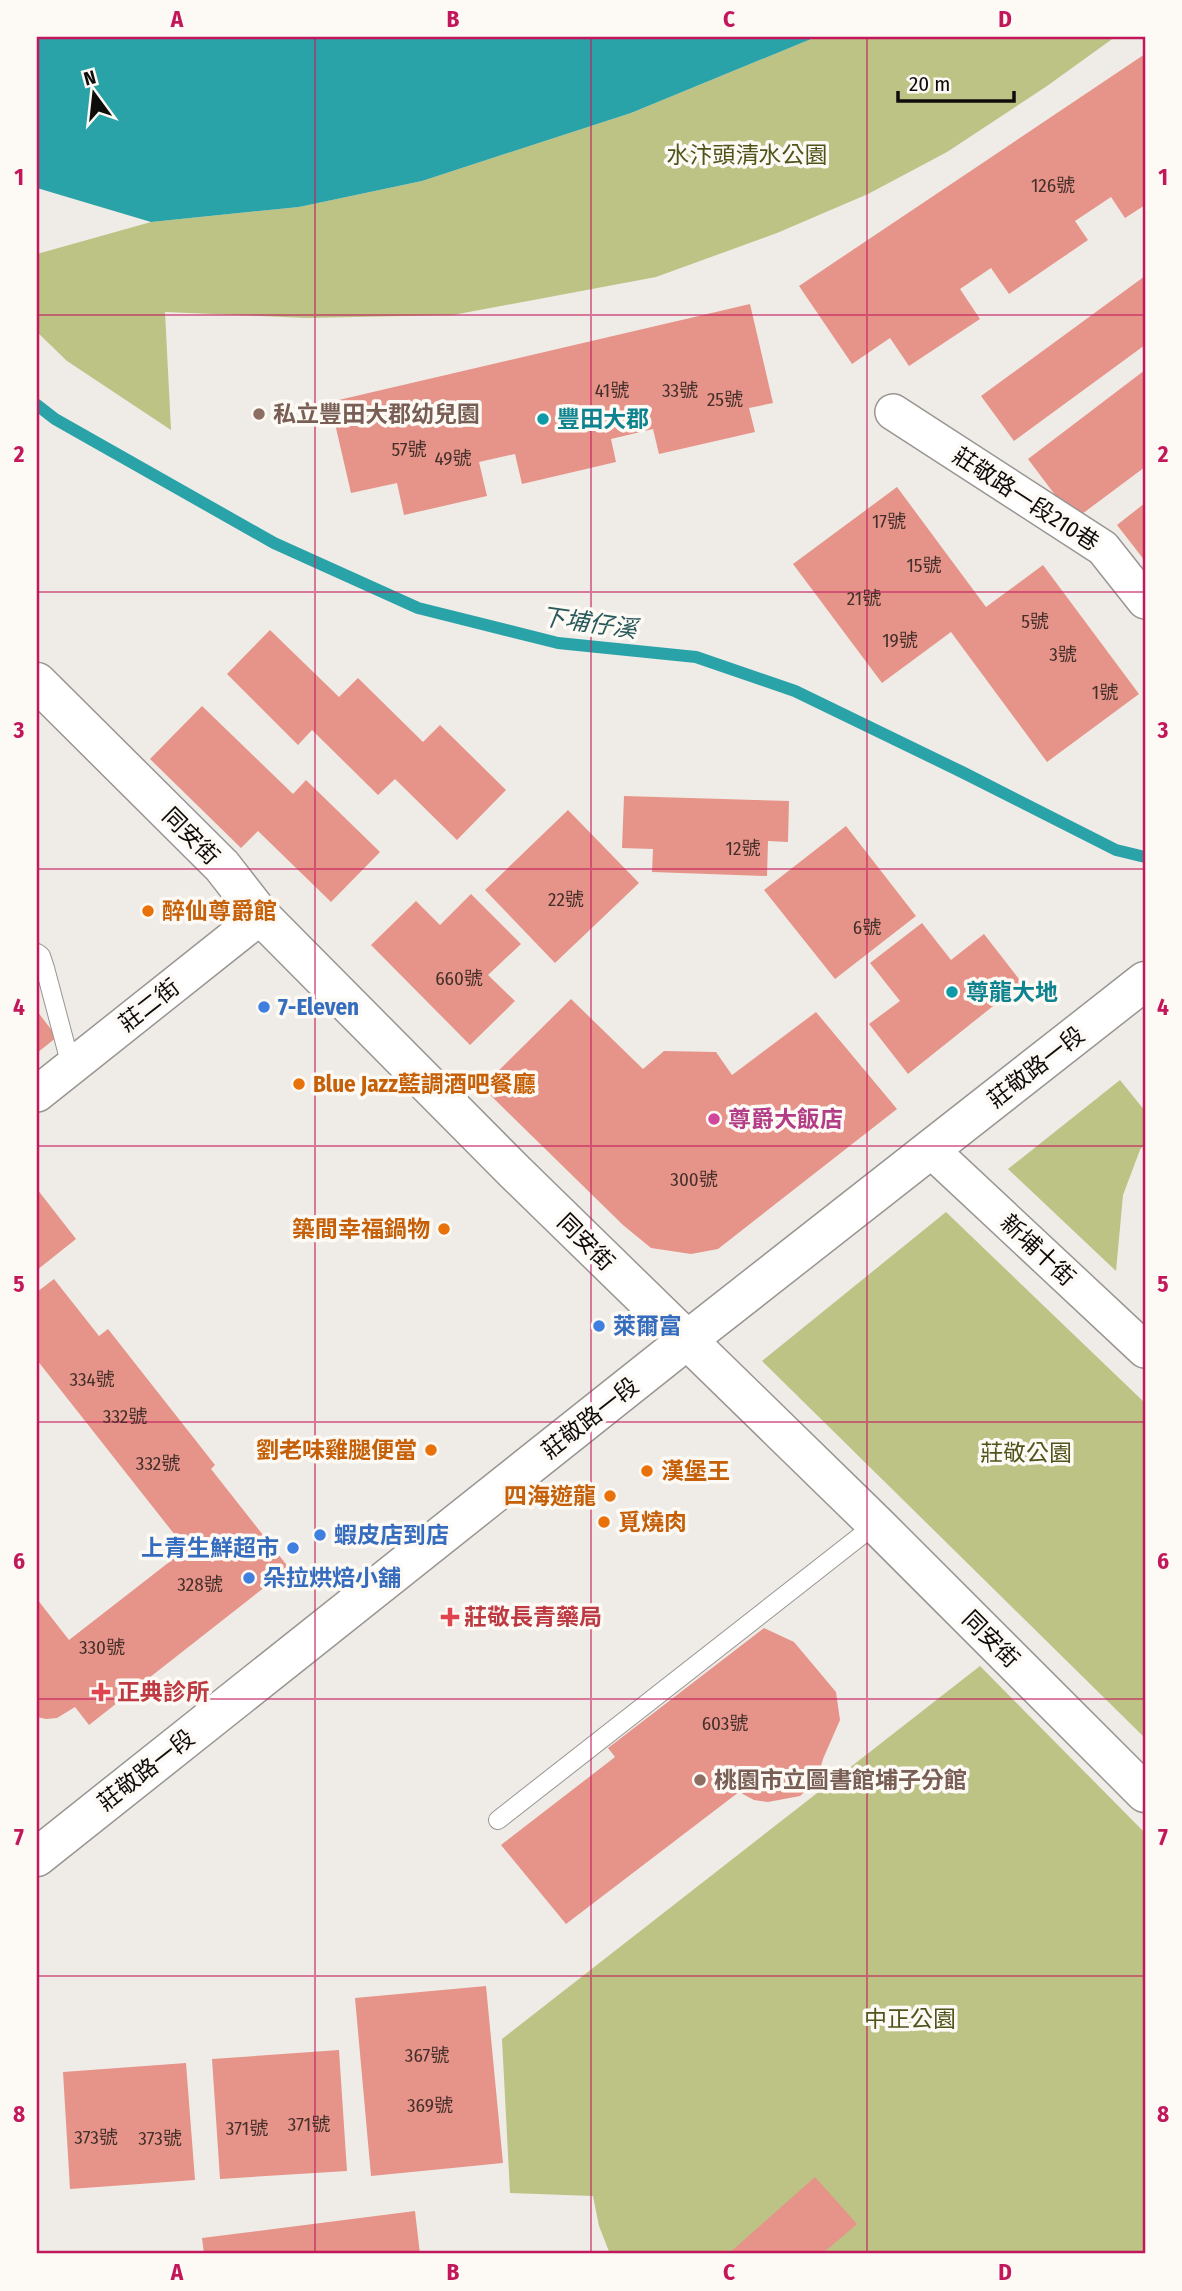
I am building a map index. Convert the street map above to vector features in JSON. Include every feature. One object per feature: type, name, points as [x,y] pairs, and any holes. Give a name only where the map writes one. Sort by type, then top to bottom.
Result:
[{"type":"street","name":"莊敬路一段210巷","points":[[893,412],[1103,548],[1145,601]]},
{"type":"street","name":"同安街","points":[[37,682],[222,866],[261,916],[515,1172],[876,1524],[1145,1793]]},
{"type":"street","name":"莊二街","points":[[37,1094],[261,916]]},
{"type":"street","name":"莊敬路一段","points":[[37,1857],[686,1341],[1145,981]]},
{"type":"street","name":"新埔十街","points":[[930,1149],[1145,1350]]},
{"type":"lane","points":[[37,953],[41,956],[45,968],[71,1066]]},
{"type":"lane","points":[[498,1820],[876,1524]]},
{"type":"green space","name":"水汴頭清水公園","points":[[816,37],[1115,37],[947,152],[868,194],[777,233],[656,277],[453,315],[306,318],[165,312],[171,430],[67,361],[37,332],[37,254],[151,222],[299,207],[422,181],[631,113]]},
{"type":"green space","points":[[1120,1080],[1145,1111],[1145,1143],[1123,1195],[1116,1271],[1008,1169]]},
{"type":"green space","name":"莊敬公園","points":[[946,1212],[1145,1403],[1145,1738],[762,1361]]},
{"type":"green space","name":"中正公園","points":[[980,1666],[1145,1833],[1145,2254],[610,2254],[599,2226],[593,2196],[510,2193],[502,2039]]},
{"type":"water","points":[[37,37],[816,37],[631,113],[422,181],[299,207],[151,222],[37,188]]},
{"type":"building","points":[[1145,54],[1145,205],[1125,218],[1111,197],[1075,221],[1088,240],[1009,294],[991,268],[960,289],[980,319],[909,366],[890,338],[852,364],[799,286]]},
{"type":"building","points":[[1145,276],[1145,345],[1014,441],[981,396]]},
{"type":"building","name":"豐田大郡","points":[[750,304],[773,403],[749,408],[755,432],[659,454],[653,429],[611,439],[616,462],[522,484],[515,454],[479,462],[487,496],[404,515],[397,483],[351,493],[330,402]]},
{"type":"building","points":[[1145,370],[1145,467],[1074,520],[1028,459]]},
{"type":"building","points":[[897,487],[986,607],[1043,565],[1139,694],[1047,762],[951,632],[882,683],[793,564]]},
{"type":"building","points":[[1145,503],[1145,561],[1117,525]]},
{"type":"building","points":[[270,630],[339,697],[358,678],[423,742],[440,725],[506,790],[457,840],[395,779],[378,795],[312,730],[298,745],[227,674]]},
{"type":"building","points":[[202,706],[293,794],[306,780],[380,852],[331,902],[258,831],[241,848],[150,759]]},
{"type":"building","points":[[624,796],[789,801],[788,842],[768,841],[767,876],[652,872],[653,849],[622,848]]},
{"type":"building","points":[[568,810],[639,883],[555,963],[485,890]]},
{"type":"building","points":[[846,826],[916,916],[835,979],[764,890]]},
{"type":"building","points":[[471,894],[521,944],[488,975],[515,1001],[470,1045],[371,945],[416,901],[440,925]]},
{"type":"building","name":"尊龍大地","points":[[922,923],[951,960],[984,934],[1022,983],[908,1074],[869,1024],[900,1001],[870,963]]},
{"type":"building","points":[[571,999],[643,1069],[664,1051],[716,1052],[732,1075],[816,1012],[897,1109],[718,1249],[691,1254],[651,1248],[623,1225],[482,1087]]},
{"type":"building","points":[[37,1011],[57,1037],[37,1053]]},
{"type":"building","points":[[37,1189],[76,1239],[37,1270]]},
{"type":"building","points":[[54,1279],[99,1336],[108,1329],[215,1465],[211,1469],[289,1568],[89,1725],[75,1707],[57,1718],[37,1717],[37,1599],[69,1640],[186,1549],[37,1360],[37,1292]]},
{"type":"building","name":"桃園市立圖書館埔子分館","points":[[764,1628],[794,1642],[836,1692],[840,1720],[811,1786],[800,1796],[768,1802],[754,1800],[739,1792],[566,1924],[501,1845],[615,1757],[608,1748]]},
{"type":"building","points":[[486,1986],[503,2163],[371,2176],[355,1998]]},
{"type":"building","points":[[339,2050],[347,2171],[220,2179],[212,2059]]},
{"type":"building","points":[[186,2063],[195,2180],[70,2189],[63,2072]]},
{"type":"building","points":[[815,2177],[857,2224],[822,2254],[728,2254]]},
{"type":"building","points":[[415,2211],[420,2254],[204,2254],[202,2238]]},
{"type":"waterway","name":"下埔仔溪","points":[[37,405],[55,419],[274,543],[418,608],[558,643],[696,657],[795,691],[1116,850],[1145,857]]},
{"type":"place","name":"私立豐田大郡幼兒園","points":[[259,414]]},
{"type":"place","name":"豐田大郡","points":[[543,419]]},
{"type":"place","name":"醉仙尊爵館","points":[[148,911]]},
{"type":"place","name":"尊龍大地","points":[[952,992]]},
{"type":"place","name":"7-Eleven","points":[[264,1007]]},
{"type":"place","name":"Blue Jazz藍調酒吧餐廳","points":[[299,1084]]},
{"type":"place","name":"尊爵大飯店","points":[[714,1119]]},
{"type":"place","name":"築間幸福鍋物","points":[[444,1229]]},
{"type":"place","name":"萊爾富","points":[[599,1326]]},
{"type":"place","name":"劉老味雞腿便當","points":[[431,1450]]},
{"type":"place","name":"漢堡王","points":[[647,1471]]},
{"type":"place","name":"四海遊龍","points":[[610,1496]]},
{"type":"place","name":"覓燒肉","points":[[604,1522]]},
{"type":"place","name":"蝦皮店到店","points":[[320,1535]]},
{"type":"place","name":"上青生鮮超市","points":[[293,1548]]},
{"type":"place","name":"朵拉烘焙小舖","points":[[249,1578]]},
{"type":"place","name":"莊敬長青藥局","points":[[450,1617]]},
{"type":"place","name":"正典診所","points":[[101,1692]]},
{"type":"place","name":"桃園市立圖書館埔子分館","points":[[700,1780]]}]
